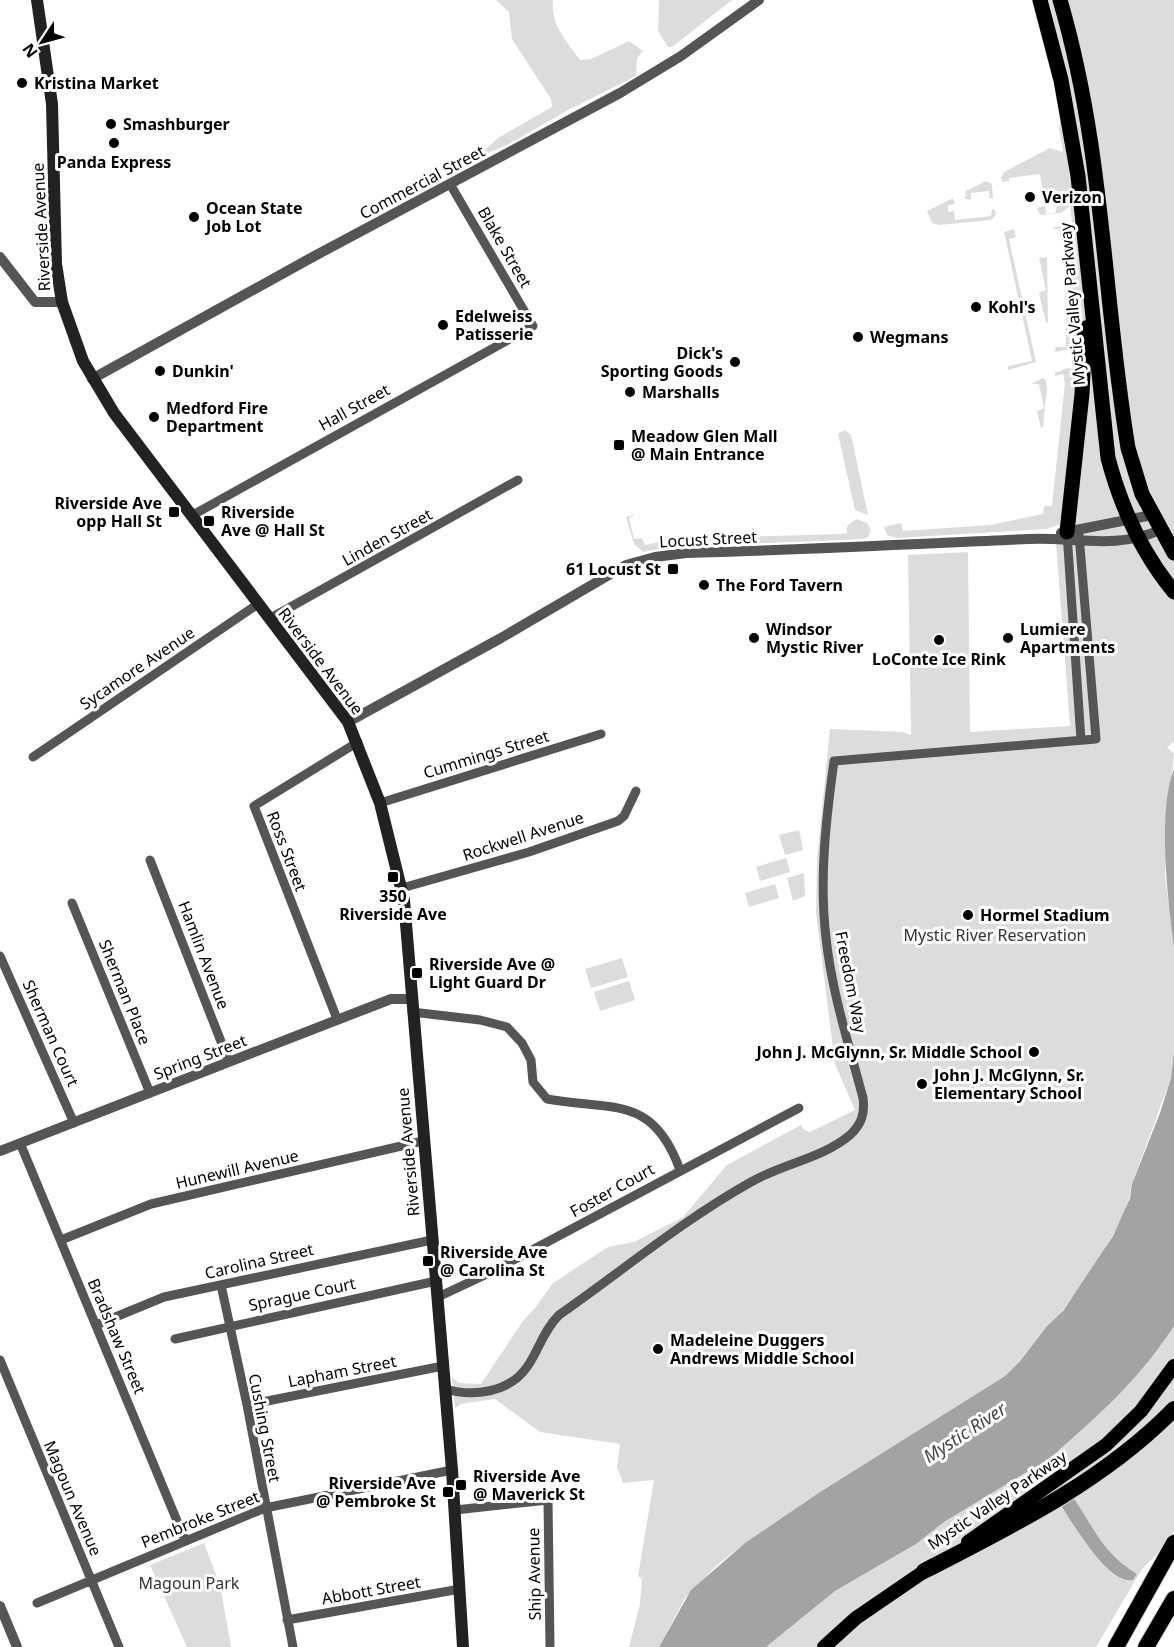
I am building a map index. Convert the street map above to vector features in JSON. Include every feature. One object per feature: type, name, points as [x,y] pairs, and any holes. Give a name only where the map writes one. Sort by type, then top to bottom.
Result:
[{"type":"highway","name":"Mystic Valley Parkway","points":[[1040,0],[1070,128],[1088,271],[1104,438],[1113,479],[1138,540],[1174,592]]},
{"type":"highway","points":[[1060,0],[1077,64],[1093,143],[1128,447],[1136,479],[1152,515],[1174,553]]},
{"type":"highway","points":[[1071,534],[1082,394],[1088,271]]},
{"type":"highway","points":[[924,1571],[992,1537],[1105,1468],[1140,1443],[1174,1409]]},
{"type":"highway","points":[[1116,1647],[1174,1543]]},
{"type":"highway","points":[[1146,1647],[1174,1599]]},
{"type":"main road","name":"Riverside Avenue","points":[[37,0],[52,104],[56,264],[62,302],[75,342],[92,379],[114,413],[348,722],[381,803],[402,888],[452,1470],[463,1647]]},
{"type":"main road","name":"Mystic Valley Parkway","points":[[824,1647],[856,1618],[1106,1445],[1141,1411],[1174,1366]]},
{"type":"street","name":"Commercial Street","points":[[92,379],[649,75],[759,0]]},
{"type":"street","name":"Blake Street","points":[[450,184],[532,326]]},
{"type":"street","points":[[0,257],[35,302],[62,302]]},
{"type":"street","name":"Hall Street","points":[[191,516],[532,326]]},
{"type":"street","name":"Linden Street","points":[[269,619],[519,480]]},
{"type":"street","name":"Locust Street","points":[[348,722],[634,562],[686,553],[1040,539],[1152,515]]},
{"type":"street","name":"Locust Street","points":[[1071,534],[1080,542],[1138,540],[1160,530]]},
{"type":"street","points":[[1071,534],[1081,740]]},
{"type":"street","name":"Freedom Way","points":[[445,1389],[478,1393],[501,1388],[514,1380],[525,1370],[544,1331],[559,1316],[722,1200],[771,1171],[843,1140],[860,1123],[864,1113],[863,1098],[835,995],[825,938],[823,872],[834,761],[1096,739],[1080,542]]},
{"type":"street","name":"Sycamore Avenue","points":[[33,757],[258,604]]},
{"type":"street","name":"Cummings Street","points":[[381,803],[601,734]]},
{"type":"street","name":"Ross Street","points":[[337,1019],[254,806],[358,742]]},
{"type":"street","name":"Rockwell Avenue","points":[[402,888],[529,852],[618,821],[624,816],[636,791]]},
{"type":"street","name":"Hamlin Avenue","points":[[150,860],[230,1062]]},
{"type":"street","name":"Sherman Place","points":[[72,903],[150,1093]]},
{"type":"street","name":"Sherman Court","points":[[0,956],[74,1123]]},
{"type":"street","name":"Spring Street","points":[[0,1151],[391,999],[412,1006]]},
{"type":"street","points":[[412,1006],[507,1027],[522,1043],[531,1060],[533,1082],[547,1099],[629,1110],[646,1118],[662,1133],[673,1150],[680,1170]]},
{"type":"street","name":"Foster Court","points":[[438,1297],[487,1274],[799,1108]]},
{"type":"street","name":"Hunewill Avenue","points":[[61,1240],[151,1204],[423,1141]]},
{"type":"street","name":"Bradshaw Street","points":[[20,1143],[186,1540]]},
{"type":"street","name":"Carolina Street","points":[[96,1324],[155,1300],[432,1240]]},
{"type":"street","name":"Sprague Court","points":[[176,1339],[229,1325],[436,1281]]},
{"type":"street","name":"Cushing Street","points":[[220,1285],[247,1405],[293,1647]]},
{"type":"street","name":"Magoun Avenue","points":[[0,1360],[119,1647]]},
{"type":"street","name":"Lapham Street","points":[[247,1405],[443,1366]]},
{"type":"street","name":"Pembroke Street","points":[[37,1602],[265,1508],[452,1470]]},
{"type":"street","name":"Ship Avenue","points":[[455,1510],[548,1500],[550,1647]]},
{"type":"street","name":"Abbott Street","points":[[287,1620],[460,1589]]},
{"type":"street","points":[[0,1606],[3,1623],[17,1647]]},
{"type":"green space","points":[[496,0],[553,0],[557,25],[580,60],[591,59],[629,41],[643,51],[637,58],[636,76],[568,110],[509,144],[476,158],[498,138],[552,107],[551,99],[512,39],[509,12]]},
{"type":"green space","points":[[659,0],[732,0],[672,47],[668,47],[658,31]]},
{"type":"green space","name":"Mystic River Reservation","points":[[1034,0],[1174,0],[1174,742],[1167,747],[1174,754],[1168,807],[1165,876],[1174,947],[1174,1052],[1171,1078],[1114,1233],[1060,1314],[1047,1326],[1011,1370],[1005,1376],[820,1492],[745,1543],[716,1566],[685,1598],[659,1647],[629,1647],[640,1604],[642,1579],[638,1576],[654,1480],[623,1483],[617,1467],[620,1444],[540,1432],[495,1399],[461,1404],[455,1408],[452,1377],[459,1383],[481,1384],[523,1321],[553,1283],[608,1247],[634,1242],[683,1217],[727,1165],[801,1125],[804,1130],[810,1132],[855,1110],[835,1064],[816,913],[817,859],[830,729],[903,732],[911,735],[908,555],[968,552],[970,732],[1070,726],[1056,543],[1060,524],[1047,529],[896,538],[887,535],[884,527],[901,523],[903,531],[990,525],[1043,514],[1044,506],[1052,506],[1065,383],[1063,374],[1055,376],[1055,373],[1067,368],[1073,369],[1075,348],[1070,352],[1069,349],[1055,352],[1056,347],[1066,347],[1065,258],[1059,229],[1051,228],[1064,225],[1073,230],[1070,206],[1061,213],[1040,215],[1037,208],[1045,206],[1046,214],[1055,213],[1058,204],[1053,198],[1044,199],[1040,174],[1009,178],[1009,181],[1003,182],[1001,178],[1004,172],[1050,148],[1063,152],[1059,128],[1062,111]]},
{"type":"green space","points":[[986,181],[992,184],[993,198],[990,199],[989,191],[971,193],[971,200],[965,199],[966,191]]},
{"type":"green space","points":[[953,198],[955,204],[948,205],[948,212],[954,211],[955,220],[991,216],[992,209],[995,210],[996,215],[991,220],[939,225],[932,223],[927,211]]},
{"type":"green space","points":[[1014,229],[1016,237],[1009,239],[1036,362],[1008,370],[1008,366],[1032,361],[1004,232]]},
{"type":"green space","points":[[1047,257],[1048,322],[1046,323],[1039,293],[1046,290],[1039,258]]},
{"type":"green space","points":[[1043,378],[1047,388],[1043,427],[1041,428],[1037,411],[1044,408],[1039,384],[1031,384]]},
{"type":"green space","points":[[845,430],[851,435],[868,515],[855,510],[838,434]]},
{"type":"green space","points":[[636,514],[629,518],[634,539],[642,538],[645,545],[673,539],[842,534],[847,533],[847,526],[856,519],[867,523],[871,530],[868,537],[863,539],[668,547],[643,552],[634,544],[626,517]]},
{"type":"green space","points":[[799,830],[803,850],[785,855],[779,835]]},
{"type":"green space","points":[[786,858],[790,872],[760,881],[756,867]]},
{"type":"green space","points":[[804,873],[805,896],[793,901],[787,878]]},
{"type":"green space","points":[[775,884],[779,898],[749,907],[745,893]]},
{"type":"green space","points":[[622,958],[628,977],[591,988],[585,969]]},
{"type":"green space","points":[[629,981],[635,1000],[600,1011],[594,992]]},
{"type":"green space","points":[[1174,1326],[1174,1531],[1168,1543],[1142,1569],[1096,1647],[766,1647],[835,1591],[916,1544],[944,1522],[1035,1467],[1079,1533],[1105,1566],[1119,1576],[1133,1580],[1137,1574],[1116,1558],[1102,1542],[1047,1461],[1130,1381]]},
{"type":"green space","name":"Magoun Park","points":[[204,1543],[220,1585],[231,1647],[187,1647],[150,1565]]},
{"type":"water","points":[[1174,769],[1174,947],[1165,857],[1165,832],[1169,787]]},
{"type":"water","name":"Mystic River","points":[[1174,1052],[1174,1326],[1130,1383],[1047,1461],[1102,1542],[1116,1558],[1137,1574],[1133,1580],[1120,1578],[1093,1553],[1035,1467],[944,1522],[916,1544],[835,1591],[766,1647],[659,1647],[691,1590],[745,1543],[820,1492],[1005,1376],[1020,1361],[1047,1326],[1063,1311],[1113,1236],[1130,1198],[1132,1184],[1160,1113],[1171,1078]]},
{"type":"place","name":"Kristina Market","points":[[22,83]]},
{"type":"place","name":"Smashburger","points":[[111,124]]},
{"type":"place","name":"Panda Express","points":[[114,143]]},
{"type":"place","name":"Verizon","points":[[1030,197]]},
{"type":"place","name":"Ocean State Job Lot","points":[[194,217]]},
{"type":"place","name":"Kohl's","points":[[976,307]]},
{"type":"place","name":"Edelweiss Patisserie","points":[[443,325]]},
{"type":"place","name":"Wegmans","points":[[858,337]]},
{"type":"place","name":"Dick's Sporting Goods","points":[[735,362]]},
{"type":"place","name":"Dunkin'","points":[[160,371]]},
{"type":"place","name":"Marshalls","points":[[630,392]]},
{"type":"place","name":"Medford Fire Department","points":[[154,417]]},
{"type":"place","name":"Meadow Glen Mall @ Main Entrance","points":[[619,445]]},
{"type":"place","name":"Riverside Ave opp Hall St","points":[[174,512]]},
{"type":"place","name":"Riverside Ave @ Hall St","points":[[209,521]]},
{"type":"place","name":"61 Locust St","points":[[673,569]]},
{"type":"place","name":"The Ford Tavern","points":[[704,585]]},
{"type":"place","name":"Windsor Mystic River","points":[[754,638]]},
{"type":"place","name":"Lumiere Apartments","points":[[1008,638]]},
{"type":"place","name":"LoConte Ice Rink","points":[[939,640]]},
{"type":"place","name":"350 Riverside Ave","points":[[393,877]]},
{"type":"place","name":"Hormel Stadium","points":[[968,915]]},
{"type":"place","name":"Riverside Ave @ Light Guard Dr","points":[[417,973]]},
{"type":"place","name":"John J. McGlynn, Sr. Middle School","points":[[1034,1052]]},
{"type":"place","name":"John J. McGlynn, Sr. Elementary School","points":[[922,1084]]},
{"type":"place","name":"Riverside Ave @ Carolina St","points":[[428,1261]]},
{"type":"place","name":"Madeleine Duggers Andrews Middle School","points":[[658,1349]]},
{"type":"place","name":"Riverside Ave @ Maverick St","points":[[461,1485]]},
{"type":"place","name":"Riverside Ave @ Pembroke St","points":[[448,1492]]}]
